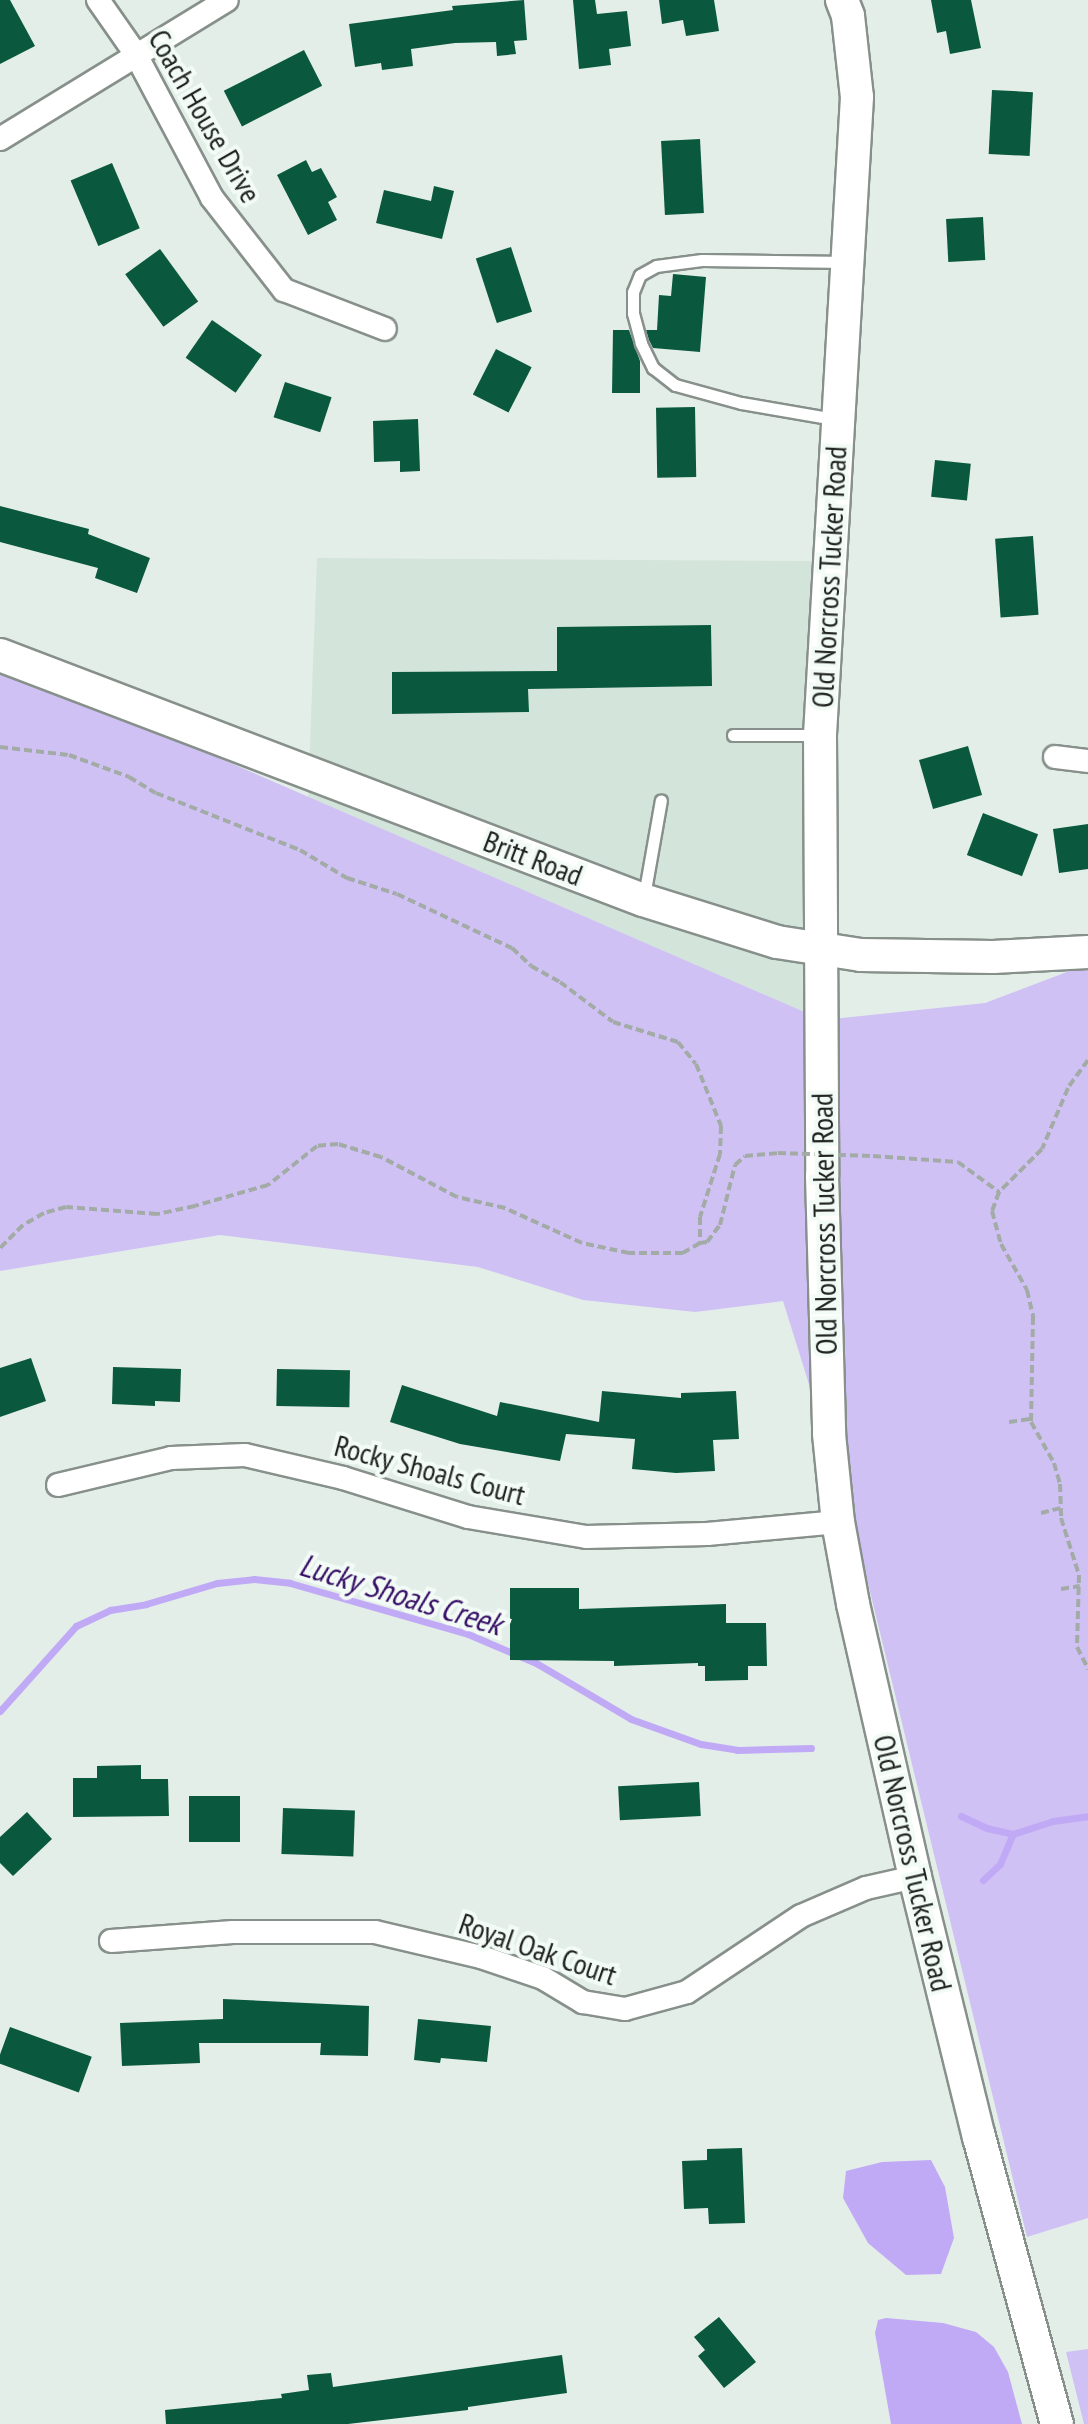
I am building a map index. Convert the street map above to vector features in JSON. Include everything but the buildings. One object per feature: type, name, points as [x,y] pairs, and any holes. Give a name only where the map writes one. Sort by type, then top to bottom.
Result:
[{"type":"street","name":"Coach House Drive","points":[[98,0],[135,53],[212,198],[284,290],[385,329]]},
{"type":"street","points":[[0,139],[47,113],[135,53],[227,0]]},
{"type":"street","name":"Old Norcross Tucker Road","points":[[842,0],[848,16],[857,97],[820,735],[829,1434],[838,1522],[915,1877],[979,2137],[1057,2424]]},
{"type":"street","name":"Britt Road","points":[[0,655],[643,900],[777,942],[821,951],[993,957],[1088,952]]},
{"type":"street","points":[[1055,757],[1088,761]]},
{"type":"street","name":"Rocky Shoals Court","points":[[58,1485],[171,1458],[245,1455],[343,1478],[468,1517],[586,1537],[707,1534],[838,1522]]},
{"type":"street","name":"Royal Oak Court","points":[[111,1941],[233,1932],[375,1932],[481,1957],[543,1978],[583,2002],[625,2009],[687,1992],[801,1916],[866,1888],[915,1877]]},
{"type":"lane","points":[[838,420],[810,418],[675,385],[653,368],[641,343],[633,313],[633,292],[640,275],[656,266],[702,260],[847,262]]},
{"type":"lane","points":[[733,735],[820,735]]},
{"type":"lane","points":[[643,900],[661,800]]},
{"type":"path","points":[[0,747],[69,755],[300,850],[347,878],[397,894],[512,948],[531,966],[560,982],[613,1022],[678,1042],[696,1064],[721,1126],[720,1154],[700,1217],[700,1243]]},
{"type":"path","points":[[1088,1060],[1068,1088],[1042,1149],[999,1192],[992,1211],[993,1226],[1027,1290],[1033,1317],[1030,1419],[1054,1463],[1061,1508],[1080,1586],[1077,1647],[1088,1669]]},
{"type":"path","points":[[0,1248],[23,1225],[44,1213],[66,1207],[157,1214],[182,1209],[268,1185],[317,1146],[338,1144],[381,1157],[457,1197],[505,1208],[582,1243],[629,1253],[683,1253],[707,1242],[720,1225],[735,1165],[745,1156],[778,1153],[958,1162],[999,1192]]},
{"type":"path","points":[[1009,1422],[1030,1419]]},
{"type":"path","points":[[1041,1513],[1061,1508]]},
{"type":"path","points":[[1061,1589],[1080,1586]]},
{"type":"shaded area","points":[[317,558],[821,561],[823,1020],[308,797]]},
{"type":"shaded area","points":[[0,663],[823,1020],[985,1003],[1088,964],[1088,2218],[1027,2237],[857,1538],[783,1301],[695,1312],[583,1300],[478,1267],[220,1235],[0,1271]]},
{"type":"shaded area","points":[[931,2160],[945,2187],[954,2238],[941,2274],[906,2275],[868,2243],[843,2198],[846,2171],[882,2162]]},
{"type":"shaded area","points":[[878,2320],[943,2323],[976,2332],[994,2347],[1008,2372],[1022,2424],[891,2424],[875,2333]]},
{"type":"shaded area","points":[[1088,2349],[1088,2424],[1084,2424],[1066,2352]]},
{"type":"waterway","name":"Lucky Shoals Creek","points":[[0,1711],[76,1626],[110,1610],[146,1604],[217,1583],[254,1579],[290,1583],[468,1634],[536,1663],[631,1719],[701,1744],[737,1750],[811,1748]]},
{"type":"waterway","name":"Lucky Shoals Creek","points":[[961,1816],[987,1828],[1013,1834],[1053,1821],[1088,1816]]},
{"type":"waterway","points":[[983,1880],[1000,1864],[1013,1834]]}]
